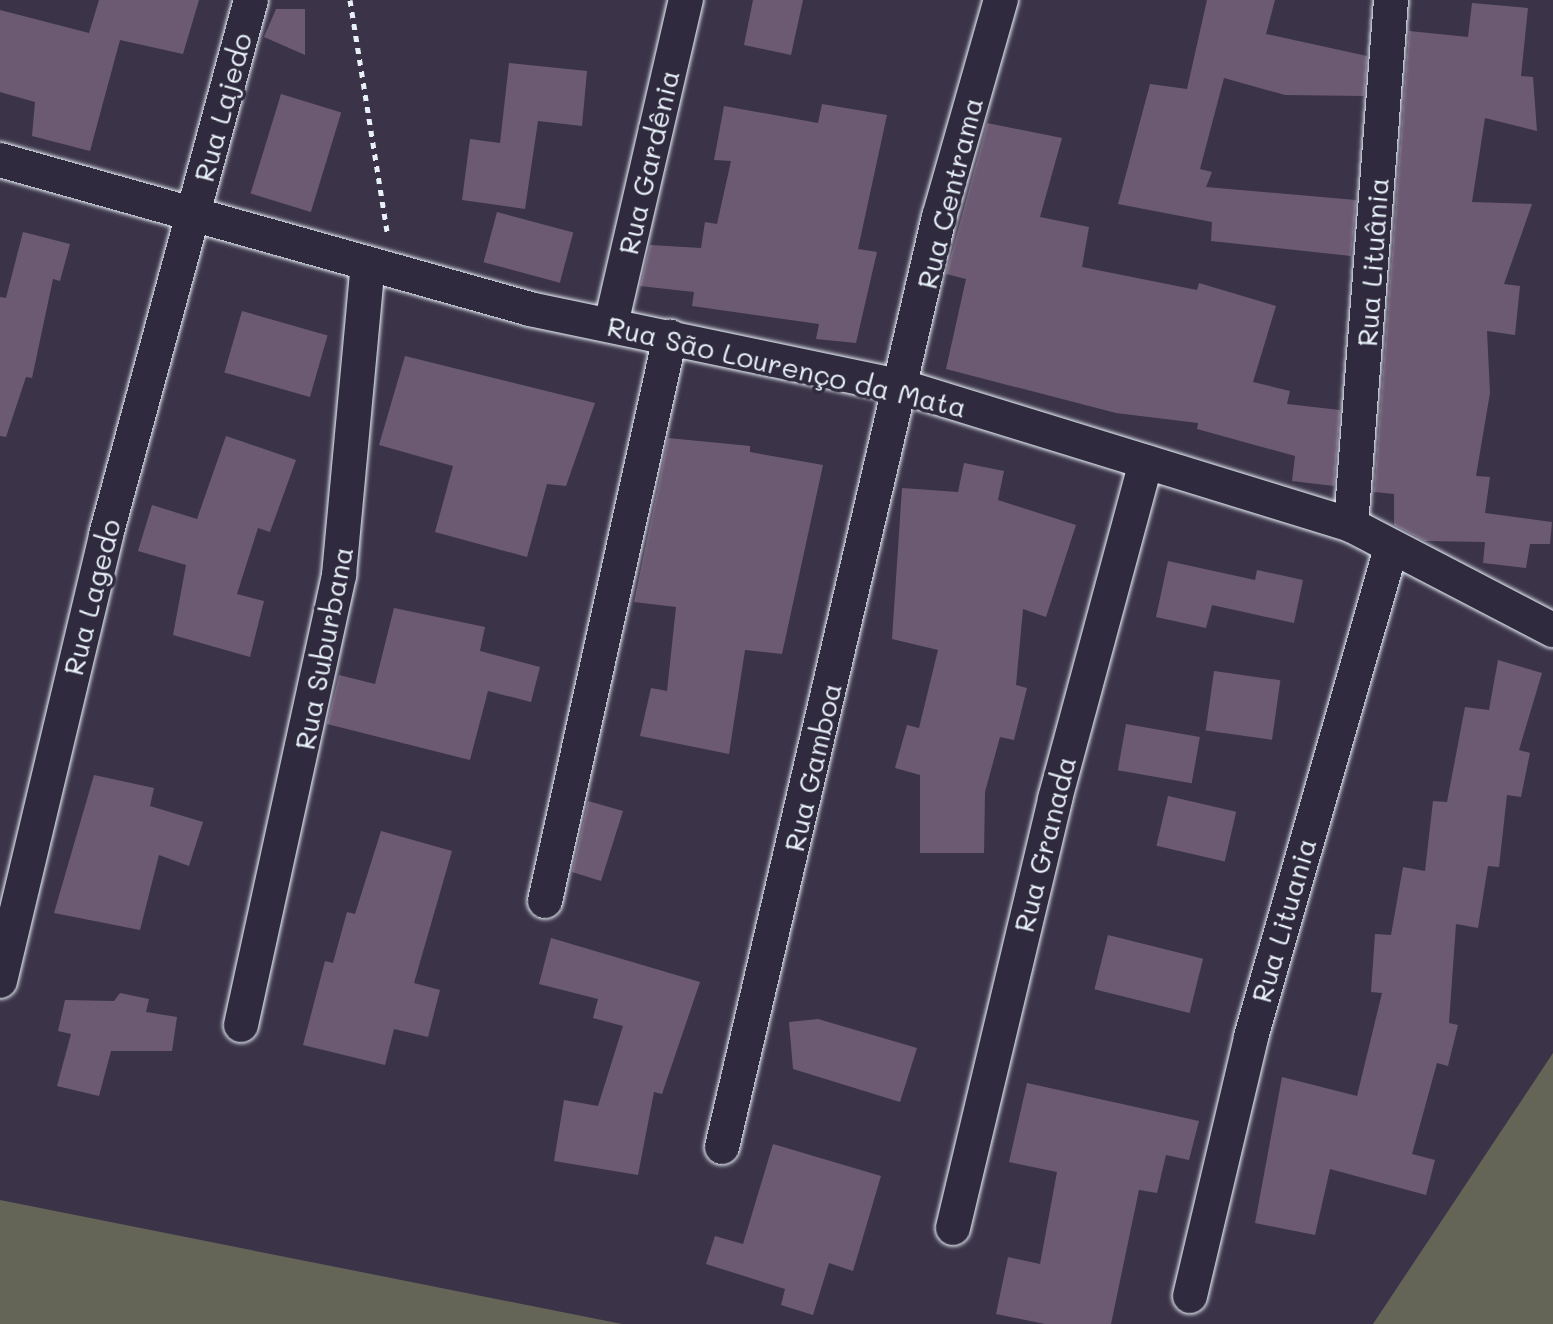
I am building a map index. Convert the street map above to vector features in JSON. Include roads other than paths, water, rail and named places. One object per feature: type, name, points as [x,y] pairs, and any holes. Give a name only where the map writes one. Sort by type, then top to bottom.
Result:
[{"type":"street","name":"Rua Lajedo","points":[[193,214],[251,0]]},
{"type":"street","name":"Rua Gardênia","points":[[611,324],[686,0]]},
{"type":"street","name":"Rua Centrama","points":[[903,387],[939,217],[1001,0]]},
{"type":"street","name":"Rua Lituânia","points":[[1351,525],[1391,0]]},
{"type":"street","name":"Rua São Lourenço da Mata","points":[[0,160],[379,267],[611,324],[903,387],[1351,525],[1553,630]]},
{"type":"street","name":"Rua Lagedo","points":[[0,981],[106,535],[193,214]]},
{"type":"street","name":"Rua Suburbana","points":[[241,1025],[339,575],[379,267]]},
{"type":"street","points":[[545,901],[670,337]]},
{"type":"street","name":"Rua Gamboa","points":[[722,1147],[903,387]]},
{"type":"street","name":"Rua Granada","points":[[953,1228],[1055,799],[1146,462]]},
{"type":"street","name":"Rua Lituania","points":[[1190,1296],[1251,1037],[1391,548]]}]
